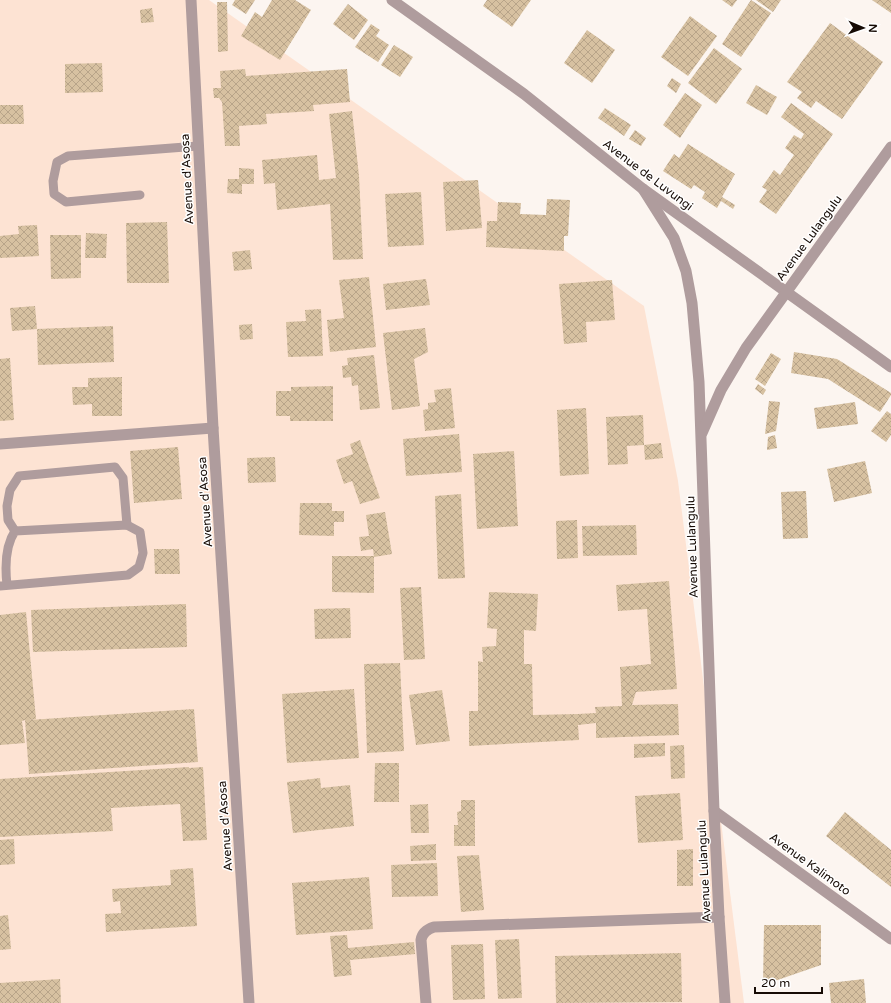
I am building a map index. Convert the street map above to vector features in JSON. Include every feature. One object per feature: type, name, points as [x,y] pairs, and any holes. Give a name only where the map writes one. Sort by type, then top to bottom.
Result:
[{"type":"street","name":"Avenue d'Asosa","points":[[191,0],[213,428],[249,1003]]},
{"type":"street","name":"Avenue de Luvungi","points":[[392,0],[524,94],[644,189],[891,367]]},
{"type":"street","name":"Avenue Lulangulu","points":[[725,1003],[714,811],[701,436],[721,390],[733,368],[891,147]]},
{"type":"street","points":[[644,189],[674,238],[686,271],[692,303],[701,436]]},
{"type":"street","points":[[0,444],[213,428]]},
{"type":"street","name":"Avenue Kalimoto","points":[[714,811],[891,939]]},
{"type":"street","points":[[426,1003],[421,940],[425,932],[434,926],[719,917]]},
{"type":"lane","points":[[140,195],[66,202],[54,194],[53,181],[57,162],[68,156],[198,146]]},
{"type":"lane","points":[[15,531],[8,520],[7,506],[10,490],[19,476],[115,467],[123,478],[127,525]]},
{"type":"lane","points":[[127,525],[140,532],[143,553],[139,567],[128,575],[3,585],[10,538],[15,531],[127,525]]},
{"type":"shaded area","points":[[0,0],[209,0],[644,306],[678,481],[744,1003],[0,1003]]},
{"type":"building","points":[[235,0],[255,0],[246,14],[232,5]]},
{"type":"building","points":[[272,0],[295,0],[311,10],[280,60],[241,36],[255,12],[262,17]]},
{"type":"building","points":[[487,0],[531,0],[512,27],[483,6]]},
{"type":"building","points":[[722,0],[737,0],[732,7]]},
{"type":"building","points":[[751,0],[771,13],[741,57],[722,44]]},
{"type":"building","points":[[756,0],[781,0],[773,12]]},
{"type":"building","points":[[872,0],[891,0],[891,13]]},
{"type":"building","points":[[217,2],[227,2],[228,51],[218,52]]},
{"type":"building","points":[[348,4],[368,20],[354,40],[333,24]]},
{"type":"building","points":[[152,8],[154,22],[141,23],[140,10]]},
{"type":"building","points":[[690,16],[717,36],[688,76],[661,57]]},
{"type":"building","points":[[830,23],[883,62],[842,119],[816,101],[811,108],[797,98],[802,92],[787,82]]},
{"type":"building","points":[[371,24],[380,30],[376,36],[389,45],[378,62],[355,47]]},
{"type":"building","points":[[587,30],[615,50],[592,83],[564,63]]},
{"type":"building","points":[[394,45],[413,57],[400,77],[381,65]]},
{"type":"building","points":[[714,48],[742,69],[716,104],[688,83]]},
{"type":"building","points":[[102,63],[103,92],[65,93],[65,64]]},
{"type":"building","points":[[245,69],[246,76],[347,69],[350,102],[313,105],[314,111],[266,114],[267,124],[239,126],[240,146],[225,146],[222,102],[219,98],[214,98],[213,88],[221,88],[220,71]]},
{"type":"building","points":[[672,78],[681,84],[676,93],[667,86]]},
{"type":"building","points":[[756,85],[777,97],[767,115],[746,103]]},
{"type":"building","points":[[685,93],[702,105],[680,138],[663,125]]},
{"type":"building","points":[[791,103],[833,134],[776,214],[759,202],[767,190],[762,187],[774,170],[780,175],[794,155],[785,148],[794,135],[801,139],[804,134],[781,117]]},
{"type":"building","points":[[0,105],[23,105],[24,124],[0,124]]},
{"type":"building","points":[[605,108],[631,125],[624,136],[598,118]]},
{"type":"building","points":[[352,111],[359,176],[363,259],[333,260],[330,204],[277,210],[275,183],[264,184],[262,160],[317,155],[319,180],[336,178],[329,114]]},
{"type":"building","points":[[635,130],[646,138],[641,146],[629,139]]},
{"type":"building","points":[[688,144],[735,174],[722,197],[735,205],[733,209],[721,201],[717,208],[702,198],[705,192],[694,185],[691,189],[663,171],[674,154],[679,158]]},
{"type":"building","points":[[239,168],[254,169],[254,184],[242,184],[242,194],[227,193],[228,179],[239,179]]},
{"type":"building","points":[[478,180],[482,228],[446,231],[443,182]]},
{"type":"building","points":[[421,192],[424,245],[388,247],[385,194]]},
{"type":"building","points":[[547,199],[570,200],[568,236],[564,236],[564,251],[486,247],[487,221],[497,221],[498,202],[521,203],[520,214],[546,215]]},
{"type":"building","points":[[167,222],[169,283],[127,283],[126,223]]},
{"type":"building","points":[[37,225],[39,256],[0,258],[0,236],[19,234],[18,226]]},
{"type":"building","points":[[86,233],[107,234],[106,258],[85,258]]},
{"type":"building","points":[[50,235],[81,235],[81,278],[51,279]]},
{"type":"building","points":[[250,250],[252,269],[234,271],[232,252]]},
{"type":"building","points":[[369,277],[376,347],[330,352],[327,320],[344,318],[339,280]]},
{"type":"building","points":[[426,279],[430,305],[386,310],[383,284]]},
{"type":"building","points":[[612,280],[615,320],[586,322],[587,342],[564,344],[559,284]]},
{"type":"building","points":[[35,306],[37,329],[12,331],[10,308]]},
{"type":"building","points":[[321,309],[323,356],[288,357],[286,322],[306,321],[305,310]]},
{"type":"building","points":[[252,324],[253,339],[240,340],[239,325]]},
{"type":"building","points":[[113,326],[114,362],[38,365],[37,329]]},
{"type":"building","points":[[425,328],[428,352],[414,359],[420,406],[392,410],[383,333]]},
{"type":"building","points":[[794,352],[837,359],[891,393],[891,395],[880,412],[828,379],[791,373]]},
{"type":"building","points":[[771,353],[781,359],[765,386],[755,379]]},
{"type":"building","points":[[374,355],[380,408],[360,410],[358,385],[352,386],[351,377],[343,378],[342,366],[348,365],[347,358]]},
{"type":"building","points":[[10,358],[14,420],[0,421],[0,359]]},
{"type":"building","points":[[122,377],[122,416],[92,416],[92,404],[73,405],[72,387],[88,387],[88,378]]},
{"type":"building","points":[[758,384],[766,390],[763,395],[755,389]]},
{"type":"building","points":[[333,386],[333,421],[290,421],[290,416],[276,416],[276,391],[291,391],[291,387]]},
{"type":"building","points":[[451,388],[455,428],[425,431],[423,410],[428,409],[428,403],[436,402],[434,390]]},
{"type":"building","points":[[769,401],[780,402],[776,431],[765,434]]},
{"type":"building","points":[[855,402],[858,424],[817,429],[814,408]]},
{"type":"building","points":[[586,408],[589,474],[560,476],[557,410]]},
{"type":"building","points":[[887,411],[891,414],[891,435],[886,442],[871,431]]},
{"type":"building","points":[[643,415],[644,445],[627,446],[628,464],[608,465],[606,417]]},
{"type":"building","points":[[459,434],[462,472],[406,476],[403,439]]},
{"type":"building","points":[[775,435],[777,448],[767,450],[768,437]]},
{"type":"building","points":[[360,440],[380,498],[360,504],[352,481],[344,484],[336,460],[353,454],[350,444]]},
{"type":"building","points":[[661,443],[663,458],[645,460],[644,445]]},
{"type":"building","points":[[178,447],[182,499],[134,503],[130,451]]},
{"type":"building","points":[[514,451],[518,526],[477,529],[473,454]]},
{"type":"building","points":[[275,457],[276,482],[248,483],[247,458]]},
{"type":"building","points":[[865,461],[872,493],[834,502],[827,469]]},
{"type":"building","points":[[806,491],[808,538],[783,539],[781,492]]},
{"type":"building","points":[[461,494],[465,578],[438,579],[435,496]]},
{"type":"building","points":[[300,503],[332,503],[332,511],[344,511],[344,522],[334,522],[334,536],[299,535]]},
{"type":"building","points":[[385,512],[392,554],[374,557],[373,549],[361,551],[359,537],[369,536],[366,515]]},
{"type":"building","points":[[577,520],[578,558],[557,559],[556,521]]},
{"type":"building","points":[[636,525],[637,555],[583,556],[582,526]]},
{"type":"building","points":[[154,549],[179,549],[180,574],[155,574]]},
{"type":"building","points":[[332,556],[374,556],[374,593],[332,592]]},
{"type":"building","points":[[669,581],[677,689],[636,692],[632,705],[678,704],[679,735],[596,738],[596,723],[578,725],[579,740],[469,746],[469,711],[478,711],[478,661],[483,662],[482,647],[496,646],[497,629],[487,628],[489,592],[538,594],[536,631],[524,630],[524,664],[532,664],[533,715],[596,713],[595,707],[622,706],[620,667],[651,664],[647,609],[618,611],[616,585]]},
{"type":"building","points":[[421,587],[425,659],[404,660],[400,588]]},
{"type":"building","points":[[186,604],[187,647],[33,652],[31,610]]},
{"type":"building","points":[[350,608],[351,638],[315,639],[314,609]]},
{"type":"building","points":[[26,612],[36,719],[29,720],[194,709],[198,762],[29,774],[25,720],[22,721],[25,743],[0,745],[0,615]]},
{"type":"building","points":[[400,663],[404,751],[367,753],[364,664]]},
{"type":"building","points":[[354,689],[359,758],[287,763],[282,694]]},
{"type":"building","points":[[442,690],[450,741],[416,745],[409,695]]},
{"type":"building","points":[[665,743],[665,756],[634,758],[634,744]]},
{"type":"building","points":[[684,745],[685,778],[671,779],[670,746]]},
{"type":"building","points":[[375,763],[399,763],[399,802],[374,802]]},
{"type":"building","points":[[203,767],[207,840],[183,841],[180,804],[111,808],[113,831],[0,837],[0,779]]},
{"type":"building","points":[[320,778],[321,788],[350,785],[354,826],[293,833],[287,782]]},
{"type":"building","points":[[680,793],[683,840],[638,843],[635,796]]},
{"type":"building","points":[[461,800],[475,800],[475,846],[454,846],[454,825],[458,825],[457,812],[461,811]]},
{"type":"building","points":[[428,804],[429,833],[411,833],[410,805]]},
{"type":"building","points":[[845,812],[891,850],[891,887],[826,836]]},
{"type":"building","points":[[14,839],[15,864],[0,865],[0,840]]},
{"type":"building","points":[[436,844],[436,860],[411,861],[410,846]]},
{"type":"building","points":[[693,849],[693,886],[677,886],[677,850]]},
{"type":"building","points":[[479,855],[484,910],[461,912],[457,856]]},
{"type":"building","points":[[437,863],[438,896],[392,897],[391,865]]},
{"type":"building","points":[[193,868],[197,926],[106,932],[105,914],[121,913],[120,901],[113,902],[112,889],[171,885],[170,870]]},
{"type":"building","points":[[369,877],[373,929],[296,935],[292,883]]},
{"type":"building","points":[[8,915],[11,949],[0,950],[0,916]]},
{"type":"building","points":[[764,925],[821,925],[821,965],[763,985]]},
{"type":"building","points":[[347,935],[348,948],[414,942],[415,954],[350,960],[352,975],[334,977],[330,936]]},
{"type":"building","points":[[519,939],[522,998],[498,999],[495,940]]},
{"type":"building","points":[[483,944],[485,999],[453,1000],[451,945]]},
{"type":"building","points":[[681,953],[682,1002],[556,1003],[555,956]]},
{"type":"building","points":[[60,979],[61,1003],[0,1003],[0,983]]},
{"type":"building","points":[[864,979],[866,1003],[831,1003],[829,983]]}]
